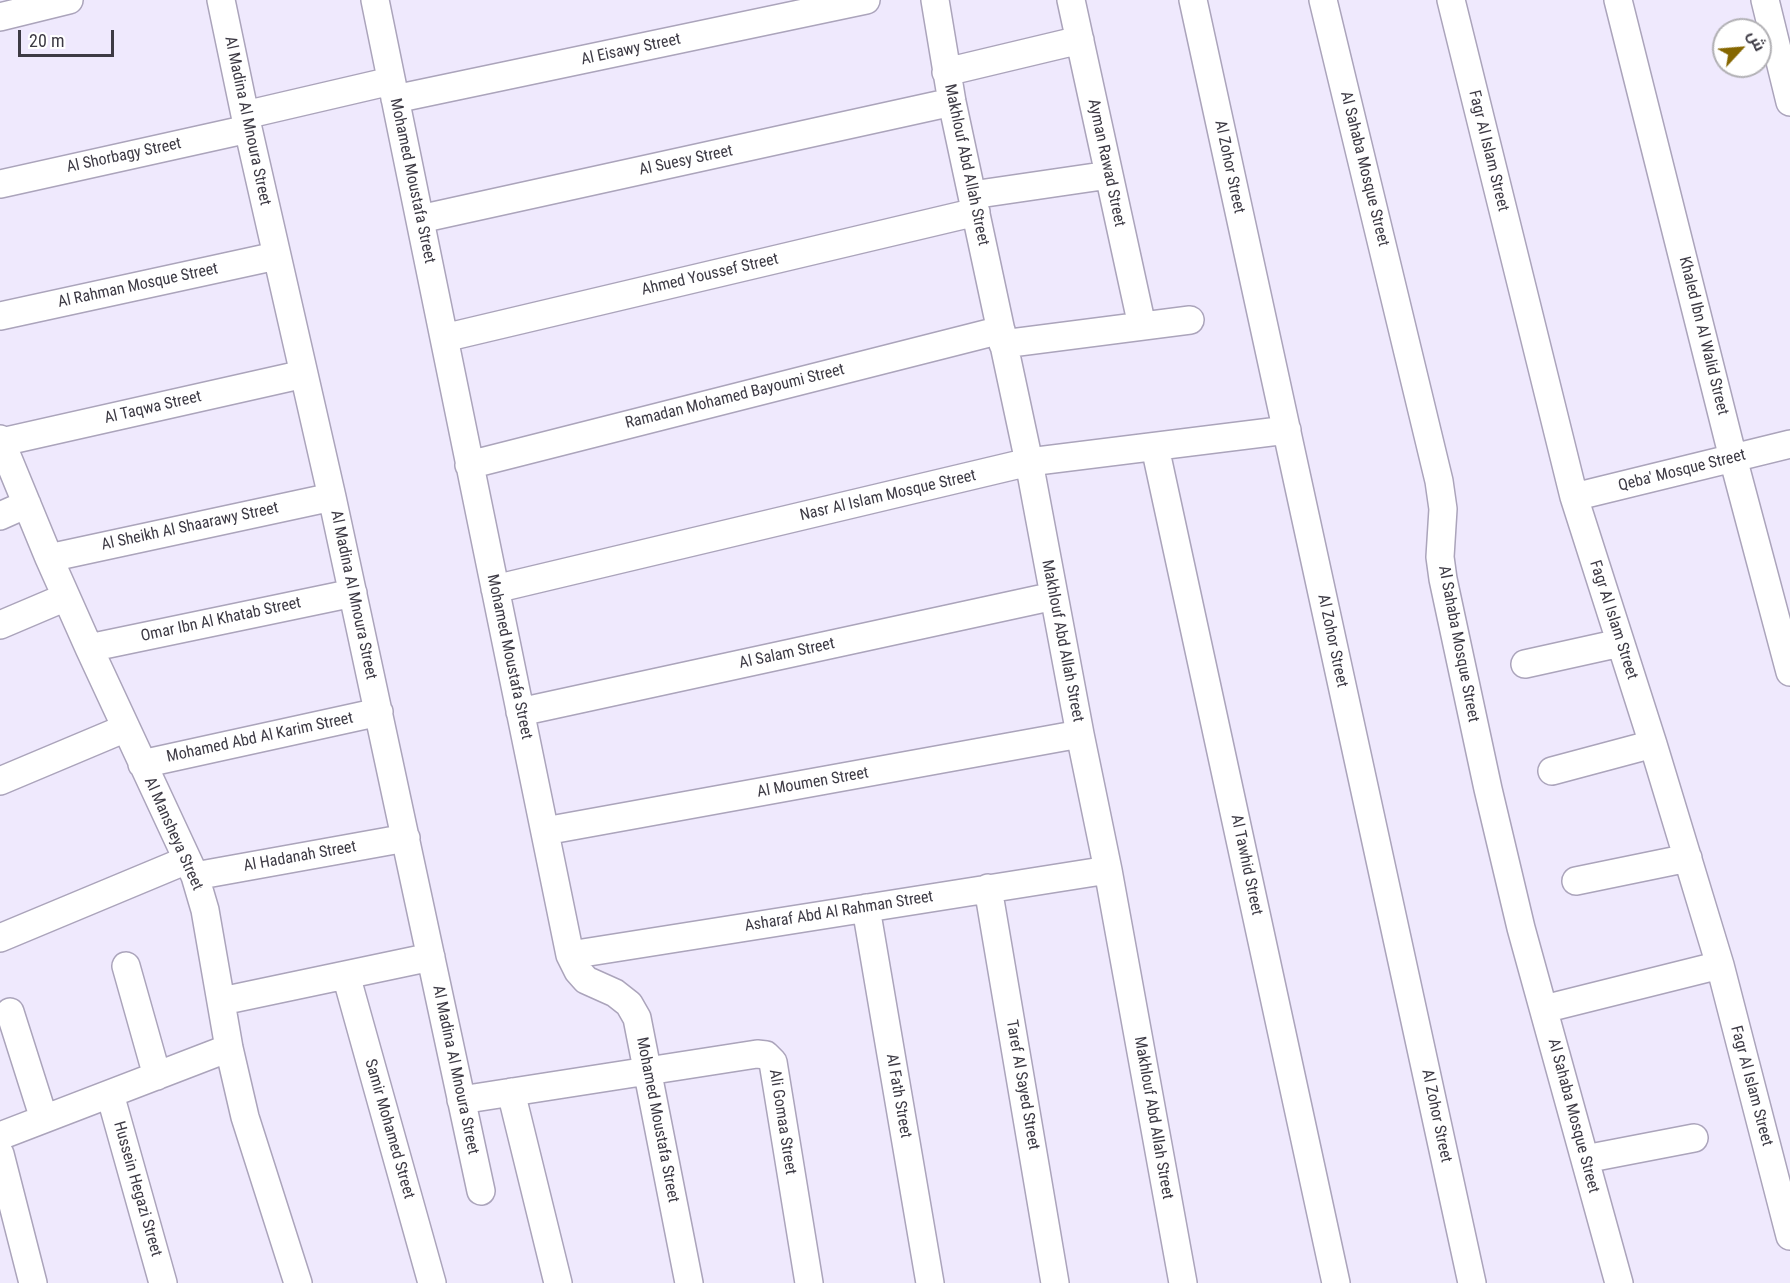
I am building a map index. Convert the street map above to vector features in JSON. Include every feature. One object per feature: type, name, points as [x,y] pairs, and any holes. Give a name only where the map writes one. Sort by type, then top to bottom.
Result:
[{"type":"street","points":[[0,17],[69,0]]},
{"type":"street","name":"Al Madina Al Mnoura Street","points":[[221,0],[246,122],[379,712],[481,1191]]},
{"type":"street","name":"Mohamed Moustafa Street","points":[[375,0],[570,955],[578,971],[586,980],[615,993],[629,1004],[637,1018],[689,1283]]},
{"type":"street","name":"Al Eisawy Street","points":[[393,90],[866,0]]},
{"type":"street","name":"Makhlouf Abd Allah Street","points":[[935,0],[946,72],[1029,462],[1108,870],[1183,1283]]},
{"type":"street","name":"Ayman Rawad Street","points":[[1071,0],[1142,326]]},
{"type":"street","name":"Al Zohor Street","points":[[1193,0],[1472,1283]]},
{"type":"street","name":"Al Sahaba Mosque Street","points":[[1323,0],[1439,481],[1443,509],[1440,557],[1443,579],[1488,789],[1521,928],[1619,1283]]},
{"type":"street","name":"Fagr Al Islam Street","points":[[1451,0],[1574,496],[1720,965],[1790,1236]]},
{"type":"street","name":"Khaled Ibn Al Walid Street","points":[[1618,0],[1733,458],[1790,672]]},
{"type":"street","points":[[1765,0],[1790,102]]},
{"type":"street","points":[[946,72],[1080,40]]},
{"type":"street","name":"Al Shorbagy Street","points":[[0,184],[246,122],[393,90]]},
{"type":"street","name":"Al Suesy Street","points":[[420,219],[952,102]]},
{"type":"street","name":"Ahmed Youssef Street","points":[[444,338],[974,203],[1109,175]]},
{"type":"street","name":"Al Rahman Mosque Street","points":[[0,316],[276,256]]},
{"type":"street","name":"Ramadan Mohamed Bayoumi Street","points":[[469,465],[1002,337],[1190,320]]},
{"type":"street","name":"Al Taqwa Street","points":[[1,441],[304,374]]},
{"type":"street","name":"Nasr Al Islam Mosque Street","points":[[495,589],[1029,462],[1287,430]]},
{"type":"street","name":"Al Mansheya Street","points":[[1,441],[66,597],[191,868],[205,910],[229,1048],[245,1117],[298,1283]]},
{"type":"street","name":"Qeba' Mosque Street","points":[[1574,496],[1790,444]]},
{"type":"street","name":"Al Tawhid Street","points":[[1155,447],[1336,1283]]},
{"type":"street","name":"Al Sheikh Al Shaarawy Street","points":[[49,558],[332,497]]},
{"type":"street","points":[[0,516],[27,504]]},
{"type":"street","name":"Omar Ibn Al Khatab Street","points":[[89,648],[353,593]]},
{"type":"street","name":"Al Salam Street","points":[[520,712],[1054,596]]},
{"type":"street","points":[[0,625],[66,597]]},
{"type":"street","points":[[1525,664],[1620,643]]},
{"type":"street","name":"Mohamed Abd Al Karim Street","points":[[142,764],[379,712]]},
{"type":"street","points":[[0,781],[126,728]]},
{"type":"street","name":"Al Moumen Street","points":[[545,831],[1080,734]]},
{"type":"street","points":[[1552,771],[1653,744]]},
{"type":"street","name":"Al Hadanah Street","points":[[0,938],[191,868],[406,838]]},
{"type":"street","points":[[1576,881],[1688,858]]},
{"type":"street","name":"Asharaf Abd Al Rahman Street","points":[[570,955],[1108,870]]},
{"type":"street","name":"Taref Al Sayed Street","points":[[988,888],[1055,1283]]},
{"type":"street","name":"Al Fath Street","points":[[866,908],[930,1283]]},
{"type":"street","points":[[222,1001],[431,957]]},
{"type":"street","points":[[1544,1009],[1720,965]]},
{"type":"street","points":[[126,966],[157,1076]]},
{"type":"street","name":"Samir Mohamed Street","points":[[346,975],[432,1283]]},
{"type":"street","points":[[10,1012],[44,1119]]},
{"type":"street","points":[[0,1136],[229,1048]]},
{"type":"street","name":"Ali Gomaa Street","points":[[461,1100],[757,1054],[766,1055],[772,1062],[809,1283]]},
{"type":"street","points":[[511,1092],[558,1283]]},
{"type":"street","name":"Hussein Hegazi Street","points":[[110,1094],[163,1283]]},
{"type":"street","points":[[1586,1160],[1694,1138]]},
{"type":"street","points":[[0,1154],[33,1283]]}]
